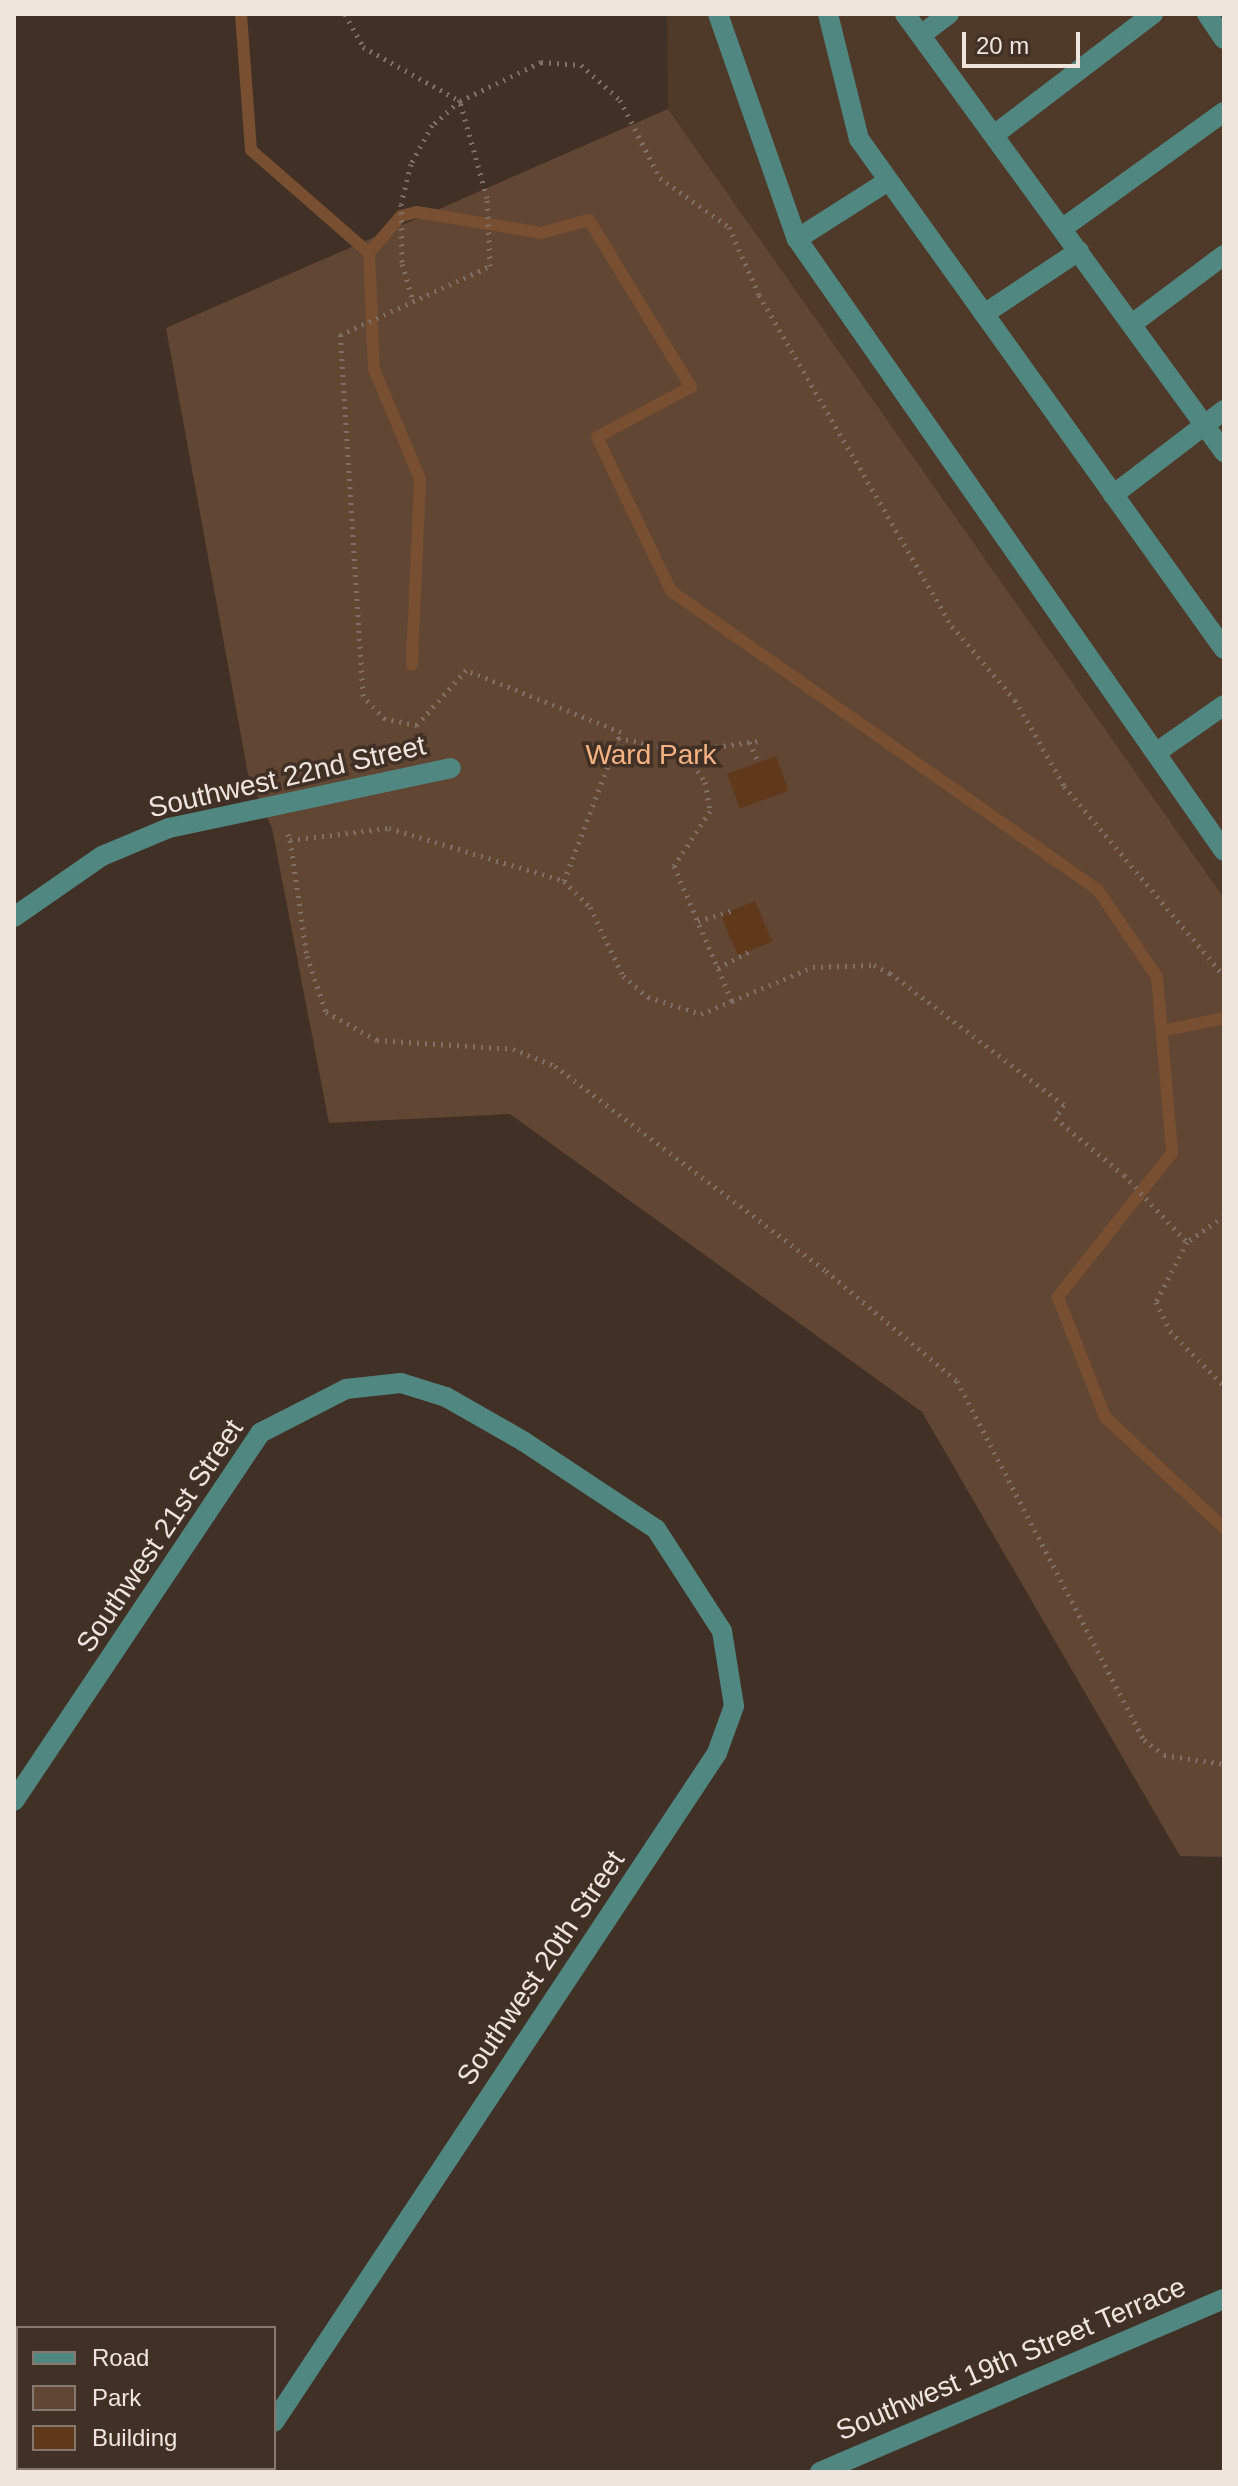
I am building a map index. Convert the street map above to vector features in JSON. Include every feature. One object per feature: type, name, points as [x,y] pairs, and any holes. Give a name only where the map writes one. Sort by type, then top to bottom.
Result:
[{"type":"street","points":[[718,14],[797,239],[1224,851]]},
{"type":"street","points":[[828,14],[859,139],[1224,649]]},
{"type":"street","points":[[905,14],[1224,452]]},
{"type":"street","points":[[921,35],[949,14]]},
{"type":"street","points":[[994,135],[1153,14]]},
{"type":"street","points":[[1207,14],[1224,39]]},
{"type":"street","points":[[1063,228],[1224,112]]},
{"type":"street","points":[[797,239],[888,181]]},
{"type":"street","points":[[984,314],[1079,251]]},
{"type":"street","points":[[1132,324],[1224,255]]},
{"type":"street","points":[[1113,495],[1224,410]]},
{"type":"street","points":[[1157,752],[1224,705]]},
{"type":"street","name":"Southwest 22nd Street","points":[[14,917],[102,856],[169,828],[451,768]]},
{"type":"street","name":"Southwest 21st Street","points":[[14,1801],[260,1433],[301,1407],[346,1389],[401,1383],[446,1397],[656,1529]]},
{"type":"street","name":"Southwest 20th Street","points":[[276,2419],[717,1753],[734,1706],[722,1631],[656,1529]]},
{"type":"street","name":"Southwest 19th Street Terrace","points":[[820,2472],[1224,2299]]},
{"type":"path","points":[[345,14],[363,47],[460,101],[487,201],[490,266],[340,335],[363,696],[385,719],[417,725],[466,670],[611,722],[618,738],[564,881]]},
{"type":"path","points":[[413,300],[402,264],[401,204],[411,164],[432,125],[460,101],[541,62],[581,65],[620,100],[660,178],[729,227],[759,295],[952,626],[1015,700],[1064,786],[1224,976]]},
{"type":"path","points":[[618,738],[684,751],[759,741]]},
{"type":"path","points":[[749,742],[759,763]]},
{"type":"path","points":[[684,751],[705,782],[710,811],[674,866],[732,1001]]},
{"type":"path","points":[[277,803],[290,840],[307,956],[326,1012],[377,1040],[513,1049],[555,1066],[910,1341],[957,1381],[1144,1740],[1164,1755],[1224,1764]]},
{"type":"path","points":[[290,840],[389,828],[564,881],[590,907],[623,976],[648,997],[701,1014],[813,967],[874,965],[1064,1105],[1055,1118],[1124,1175],[1187,1242]]},
{"type":"path","points":[[698,921],[733,910]]},
{"type":"path","points":[[718,968],[750,951]]},
{"type":"path","points":[[1224,1216],[1187,1242],[1156,1302],[1170,1331],[1224,1386]]},
{"type":"shaded area","points":[[667,14],[1224,14],[1224,898],[668,109]]},
{"type":"green space","name":"Ward Park","points":[[668,109],[1224,898],[1224,1857],[1180,1856],[922,1412],[510,1114],[329,1123],[272,828],[248,774],[166,328]]},
{"type":"building","points":[[776,756],[789,791],[740,809],[727,774]]},
{"type":"building","points":[[755,901],[772,942],[738,956],[721,915]]},
{"type":"waterway","points":[[241,14],[251,150],[369,253],[401,216],[417,212],[541,233],[589,220],[691,387],[597,437],[671,591],[1098,890],[1157,977],[1172,1153],[1058,1297],[1105,1417],[1224,1528]]},
{"type":"waterway","points":[[369,253],[374,369],[420,479],[412,665]]},
{"type":"waterway","points":[[1162,1031],[1224,1018]]}]
